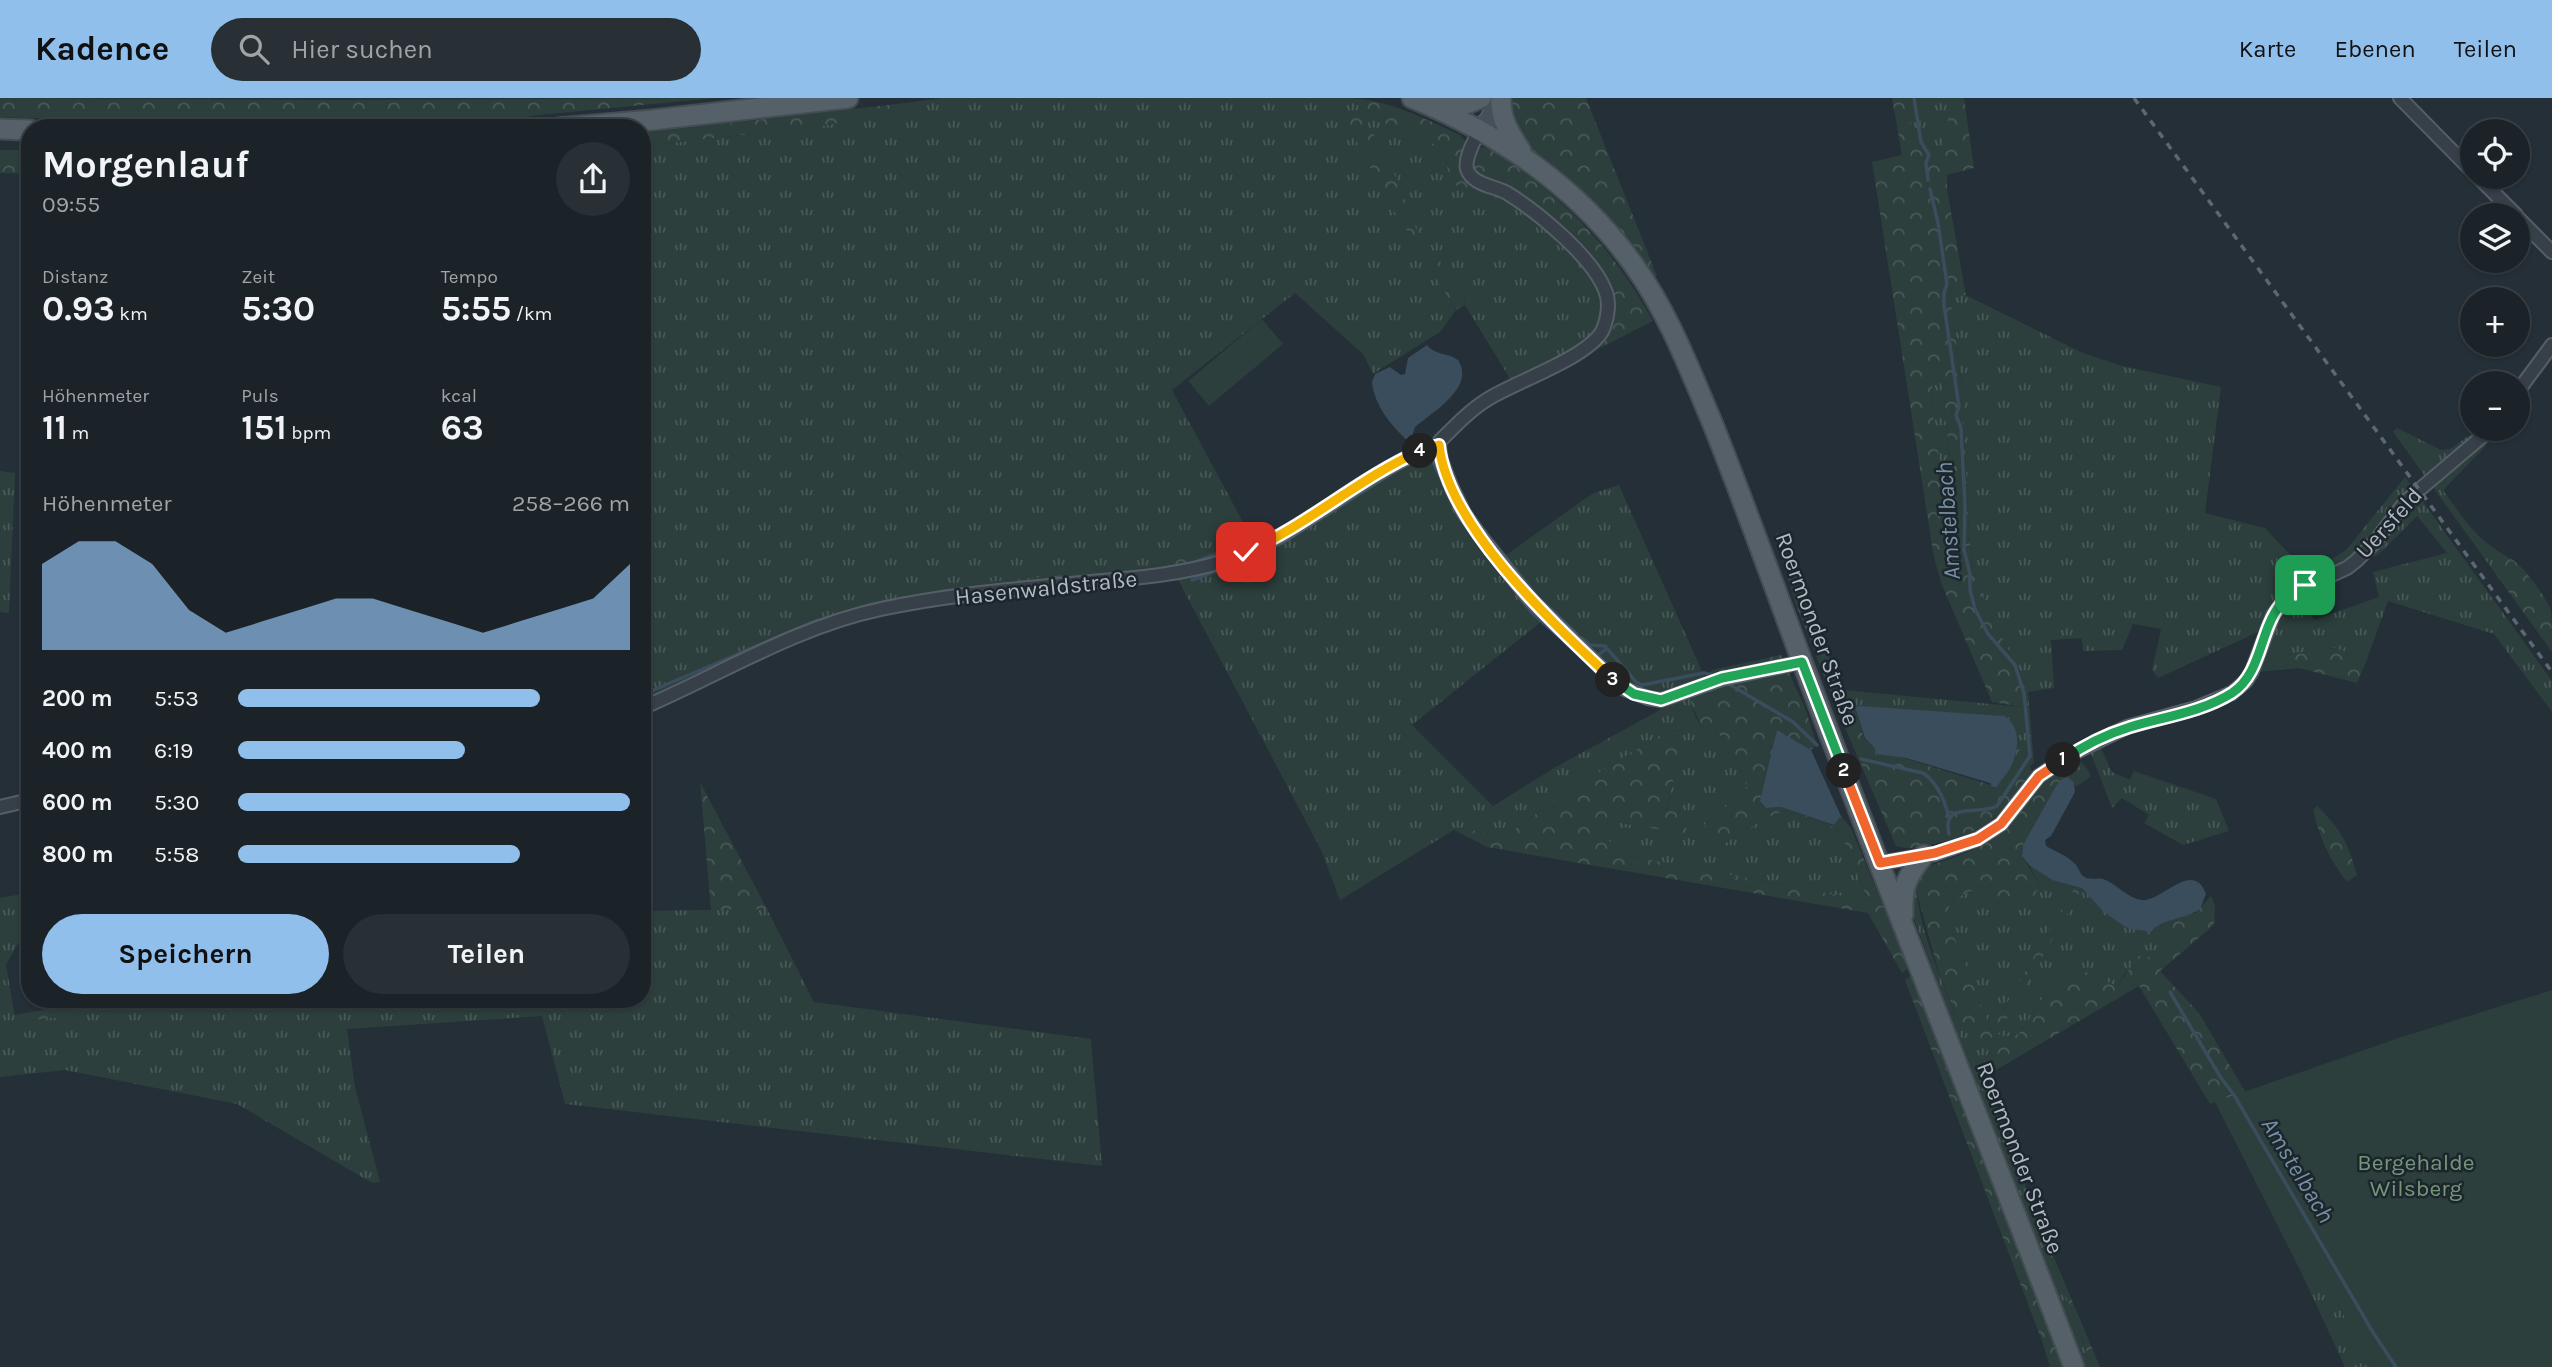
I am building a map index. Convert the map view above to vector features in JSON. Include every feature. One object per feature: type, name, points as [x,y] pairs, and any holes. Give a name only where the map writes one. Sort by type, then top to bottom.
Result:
[{"type":"main road","points":[[651,121],[848,98]]},
{"type":"main road","name":"Roermonder Straße","points":[[1412,98],[1479,129],[1525,158],[1565,190],[1614,239],[1645,282],[1674,332],[1742,498],[1802,662],[2074,1367]]},
{"type":"main road","points":[[1435,108],[1469,103],[1481,98]]},
{"type":"main road","points":[[1479,129],[1478,116],[1488,98]]},
{"type":"main road","points":[[1479,129],[1489,120],[1500,98]]},
{"type":"main road","points":[[1500,98],[1507,130],[1525,158]]},
{"type":"main road","points":[[0,129],[21,130]]},
{"type":"main road","points":[[1903,923],[1908,874],[1924,855]]},
{"type":"street","points":[[2400,98],[2460,159]]},
{"type":"street","points":[[1479,129],[1467,163],[1470,174],[1480,182],[1506,192],[1554,230],[1594,269],[1608,301],[1604,328],[1592,346],[1488,399],[1468,413],[1439,445],[1441,460],[1464,513],[1528,597],[1622,688],[1661,700],[1722,678],[1802,662]]},
{"type":"street","points":[[2490,189],[2503,203]]},
{"type":"street","points":[[2530,230],[2552,252]]},
{"type":"street","points":[[2530,375],[2552,345]]},
{"type":"street","name":"Uersfeld","points":[[1880,863],[1959,847],[1978,839],[1993,830],[2039,776],[2084,747],[2127,727],[2212,703],[2232,693],[2246,681],[2273,615],[2290,594],[2347,568],[2356,561],[2422,486],[2476,441]]},
{"type":"street","name":"Hasenwaldstraße","points":[[651,704],[776,645],[850,616],[929,600],[1163,576],[1222,562],[1268,543],[1401,461],[1439,445]]},
{"type":"street","points":[[0,807],[21,802]]},
{"type":"green space","points":[[0,98],[715,98],[514,119],[0,117]]},
{"type":"green space","points":[[942,98],[1345,98],[1355,102],[1374,119],[1446,149],[1446,163],[1478,188],[1515,194],[1602,275],[1606,328],[1515,387],[1465,305],[1464,293],[1429,266],[1456,310],[1440,332],[1373,374],[1363,354],[1295,293],[1172,390],[1252,539],[1146,568],[1076,575],[851,618],[651,703],[651,145],[822,126],[897,112],[897,104]],"holes":[[[1347,123],[1394,174],[1417,244],[1389,202]]]},
{"type":"green space","points":[[1345,98],[1390,105],[1460,135],[1465,141],[1478,188],[1465,193],[1455,183],[1448,168],[1446,149],[1374,119],[1355,102]]},
{"type":"green space","points":[[1509,98],[1586,98],[1657,276],[1654,278],[1636,251],[1520,138],[1508,104]]},
{"type":"green space","points":[[1892,98],[1907,98],[1915,147],[1942,151],[1948,128],[1948,98],[1964,98],[1974,168],[1947,175],[1947,189],[1966,296],[1949,287],[1962,389],[1969,535],[1973,569],[1985,603],[2025,683],[2023,707],[1992,702],[1942,585],[1934,558],[1872,162],[1902,155]],"holes":[[[1940,370],[1952,476],[1947,491],[1942,481],[1931,399],[1934,374]]]},
{"type":"green space","points":[[1907,98],[1948,98],[1948,128],[1942,151],[1915,147]]},
{"type":"green space","points":[[897,104],[897,112],[822,126],[651,145],[651,132]]},
{"type":"green space","points":[[1352,113],[1358,114],[1378,141],[1395,175],[1422,243],[1418,244],[1397,216],[1346,123],[1347,117]]},
{"type":"green space","points":[[1481,147],[1490,149],[1540,185],[1583,224],[1620,269],[1653,321],[1596,350],[1593,348],[1611,316],[1582,253],[1477,176],[1472,169],[1471,159]]},
{"type":"green space","points":[[0,150],[21,150],[21,174],[0,173]]},
{"type":"green space","points":[[1439,260],[1464,293],[1465,305],[1456,310],[1429,266]]},
{"type":"green space","points":[[1949,287],[2083,353],[2122,366],[2221,387],[2205,513],[2265,528],[2295,560],[2308,566],[2329,561],[2347,549],[2405,477],[2552,681],[2552,712],[2494,634],[2388,601],[2366,662],[2336,648],[2288,654],[2261,664],[2272,637],[2260,631],[2158,678],[2152,670],[2161,629],[2133,624],[2122,650],[2084,651],[2081,638],[2051,640],[2054,688],[2028,692],[2034,763],[2029,767],[2021,750],[2016,749],[2014,726],[2004,716],[1855,707],[1846,699],[1834,702],[1832,696],[1844,694],[1843,690],[2023,707],[2025,683],[1985,603],[1973,569],[1962,389]],"holes":[[[2417,516],[2447,553],[2373,572],[2379,597],[2314,620],[2299,593],[2379,554]]]},
{"type":"green space","points":[[1262,319],[1283,344],[1209,406],[1188,381]]},
{"type":"green space","points":[[1940,370],[1952,476],[1947,492],[1942,481],[1931,399],[1934,374]]},
{"type":"green space","points":[[2397,428],[2441,450],[2450,449],[2461,441],[2489,441],[2443,490],[2479,536],[2509,558],[2495,573],[2393,432]]},
{"type":"green space","points":[[1429,447],[1459,513],[1542,621],[1412,725],[1493,806],[1554,768],[1660,710],[1662,705],[1690,699],[1702,728],[1719,734],[1737,762],[1748,788],[1705,824],[1723,844],[1764,819],[1787,810],[1839,829],[1868,901],[1625,855],[1602,835],[1608,821],[1667,811],[1683,729],[1659,736],[1565,793],[1505,836],[1457,828],[1340,900],[1321,850],[1175,574],[1267,543]]},
{"type":"green space","points":[[0,471],[15,473],[9,613],[0,612]]},
{"type":"green space","points":[[1619,485],[1705,678],[1674,692],[1661,694],[1634,687],[1614,674],[1551,616],[1502,558],[1594,493]]},
{"type":"green space","points":[[1778,532],[1844,694],[1832,696],[1795,602],[1776,534]]},
{"type":"green space","points":[[1252,539],[1257,547],[1220,561],[977,596],[985,582],[1146,568]]},
{"type":"green space","points":[[2509,558],[2527,573],[2549,605],[2552,652],[2495,573]]},
{"type":"green space","points":[[2336,648],[2366,662],[2357,683],[2299,668],[2258,672],[2261,664],[2288,654]]},
{"type":"green space","points":[[1781,655],[1805,708],[1817,745],[1811,750],[1777,731],[1761,801],[1766,808],[1781,807],[1833,825],[1841,816],[1851,828],[1909,968],[1902,973],[1868,913],[1487,847],[1454,830],[1457,828],[1505,836],[1565,793],[1659,736],[1684,729],[1667,810],[1688,811],[1686,834],[1608,821],[1602,835],[1625,855],[1868,901],[1839,829],[1787,810],[1764,819],[1723,844],[1704,825],[1748,788],[1737,762],[1719,734],[1702,728],[1685,689],[1706,679],[1712,670]]},
{"type":"green space","points":[[1846,699],[1855,707],[1864,738],[1875,749],[1997,787],[2015,758],[2016,749],[2021,750],[2033,773],[2001,811],[1968,834],[1925,846],[1896,846],[1834,702]]},
{"type":"green space","points":[[2100,746],[2112,772],[2130,780],[2134,771],[2216,799],[2229,831],[2183,845],[2144,823],[2149,815],[2122,798],[2112,808],[2090,751]]},
{"type":"green space","points":[[2076,757],[2091,776],[2076,787],[2074,783],[2056,786],[2023,845],[2022,856],[2040,885],[2031,902],[2010,908],[1971,891],[1954,899],[1945,914],[1991,1030],[2076,885],[2082,888],[1998,1034],[2006,1037],[2019,1034],[2046,993],[2077,968],[2117,986],[2139,956],[2155,958],[2166,953],[2167,941],[2162,923],[2195,913],[2211,896],[2215,905],[2214,925],[2160,971],[2199,1013],[2246,1093],[2210,1104],[2139,986],[1984,1077],[1984,1063],[1994,1039],[1987,1035],[1979,1040],[1962,1030],[1939,973],[1915,887],[1916,875],[1921,869],[1989,842],[2006,827],[2045,779]]},
{"type":"green space","points":[[700,782],[767,909],[711,910]]},
{"type":"green space","points":[[2317,806],[2338,829],[2351,854],[2357,875],[2347,882],[2330,857],[2318,830],[2313,810]]},
{"type":"green space","points":[[2029,865],[2052,880],[2076,885],[1991,1030],[1945,914],[1954,899],[1971,891],[2010,908],[2040,885]]},
{"type":"green space","points":[[1916,875],[1925,933],[1962,1030],[1994,1039],[1984,1063],[1984,1077],[2016,1152],[2029,1198],[2093,1367],[2081,1367],[1914,919],[1909,890]]},
{"type":"green space","points":[[2082,888],[2104,910],[2126,926],[2146,931],[2149,936],[2153,928],[2162,923],[2168,941],[2166,953],[2126,972],[2117,986],[2046,993],[2019,1034],[2006,1037],[1997,1034]]},
{"type":"green space","points":[[21,894],[21,938],[6,965],[16,1022],[141,1008],[651,1008],[651,911],[767,909],[814,1002],[1091,1039],[1102,1166],[565,1104],[542,1016],[347,1029],[355,1087],[380,1182],[372,1183],[237,1104],[65,1070],[0,1077],[0,898]]},
{"type":"green space","points":[[1912,975],[2064,1367],[2050,1367],[1905,980]]},
{"type":"green space","points":[[2552,990],[2260,1088],[2396,1039]]},
{"type":"green space","name":"Bergehalde Wilsberg","points":[[2552,990],[2552,1367],[2375,1367],[2315,1267],[2301,1272],[2215,1102],[2396,1039]]},
{"type":"green space","points":[[56,1008],[141,1008],[16,1022],[14,1015]]},
{"type":"green space","points":[[2029,1198],[2100,1367],[2093,1367]]},
{"type":"green space","points":[[2315,1267],[2375,1367],[2345,1367],[2301,1272]]},
{"type":"water","points":[[1427,345],[1434,351],[1458,360],[1462,370],[1461,380],[1450,398],[1415,427],[1415,439],[1409,442],[1385,415],[1376,399],[1372,382],[1375,374],[1390,367],[1401,375],[1405,374],[1408,358]]},
{"type":"water","points":[[1855,707],[2004,716],[2010,720],[2016,732],[2017,747],[2013,762],[1997,787],[1993,787],[1990,783],[1906,758],[1876,754],[1865,738]]},
{"type":"water","points":[[1777,730],[1811,750],[1841,816],[1834,825],[1781,807],[1766,808],[1760,801]]},
{"type":"water","points":[[2068,777],[2074,783],[2075,792],[2051,836],[2045,840],[2046,846],[2071,860],[2085,877],[2103,879],[2131,897],[2141,900],[2193,880],[2200,884],[2206,894],[2200,909],[2158,926],[2149,936],[2146,931],[2130,929],[2121,924],[2103,911],[2082,888],[2052,880],[2029,865],[2022,856],[2023,845],[2056,786]]},
{"type":"waterway","name":"Amstelbach","points":[[1914,98],[1921,142],[1929,155],[1926,163],[1928,180]]},
{"type":"waterway","name":"Amstelbach","points":[[1930,189],[1947,284],[1944,305],[1959,407],[1956,415],[1961,428],[1964,550],[1970,574],[1970,590],[1975,609],[1988,634],[2015,665],[2024,693],[2030,756],[1997,806],[1956,813],[1948,823],[1949,834]]},
{"type":"waterway","points":[[1414,442],[1417,446]]},
{"type":"waterway","points":[[1356,480],[1402,453]]},
{"type":"waterway","points":[[1427,457],[1433,462],[1451,500]]},
{"type":"waterway","points":[[1415,461],[1427,458]]},
{"type":"waterway","points":[[1259,553],[1281,544],[1402,467]]},
{"type":"waterway","points":[[1480,525],[1537,596],[1576,633]]},
{"type":"waterway","points":[[1195,562],[1249,545],[1282,528]]},
{"type":"waterway","points":[[1161,569],[1188,564]]},
{"type":"waterway","points":[[1192,580],[1226,567]]},
{"type":"waterway","points":[[961,589],[1042,581]]},
{"type":"waterway","points":[[1510,584],[1532,613],[1572,648]]},
{"type":"waterway","points":[[651,691],[813,622],[873,604],[952,590]]},
{"type":"waterway","points":[[1582,638],[1590,645],[1605,646],[1636,682],[1642,685],[1704,673],[1719,676]]},
{"type":"waterway","points":[[1596,657],[1607,648]]},
{"type":"waterway","points":[[1727,683],[1793,722],[1817,745]]},
{"type":"waterway","points":[[1861,759],[1923,773],[1940,793],[1949,818]]},
{"type":"waterway","name":"Amstelbach","points":[[2170,992],[2396,1367]]},
{"type":"railway","points":[[2134,98],[2552,672]]},
{"type":"route","points":[[1246,552],[1300,525],[1412,454],[1439,445],[1441,460],[1451,486],[1464,513],[1483,540],[1528,597],[1622,688],[1634,694],[1661,700],[1722,678],[1802,662],[1880,863],[1935,853],[1978,839],[2001,824],[2039,776],[2072,754],[2127,727],[2212,703],[2232,693],[2246,681],[2252,670],[2279,605],[2305,585]]}]
